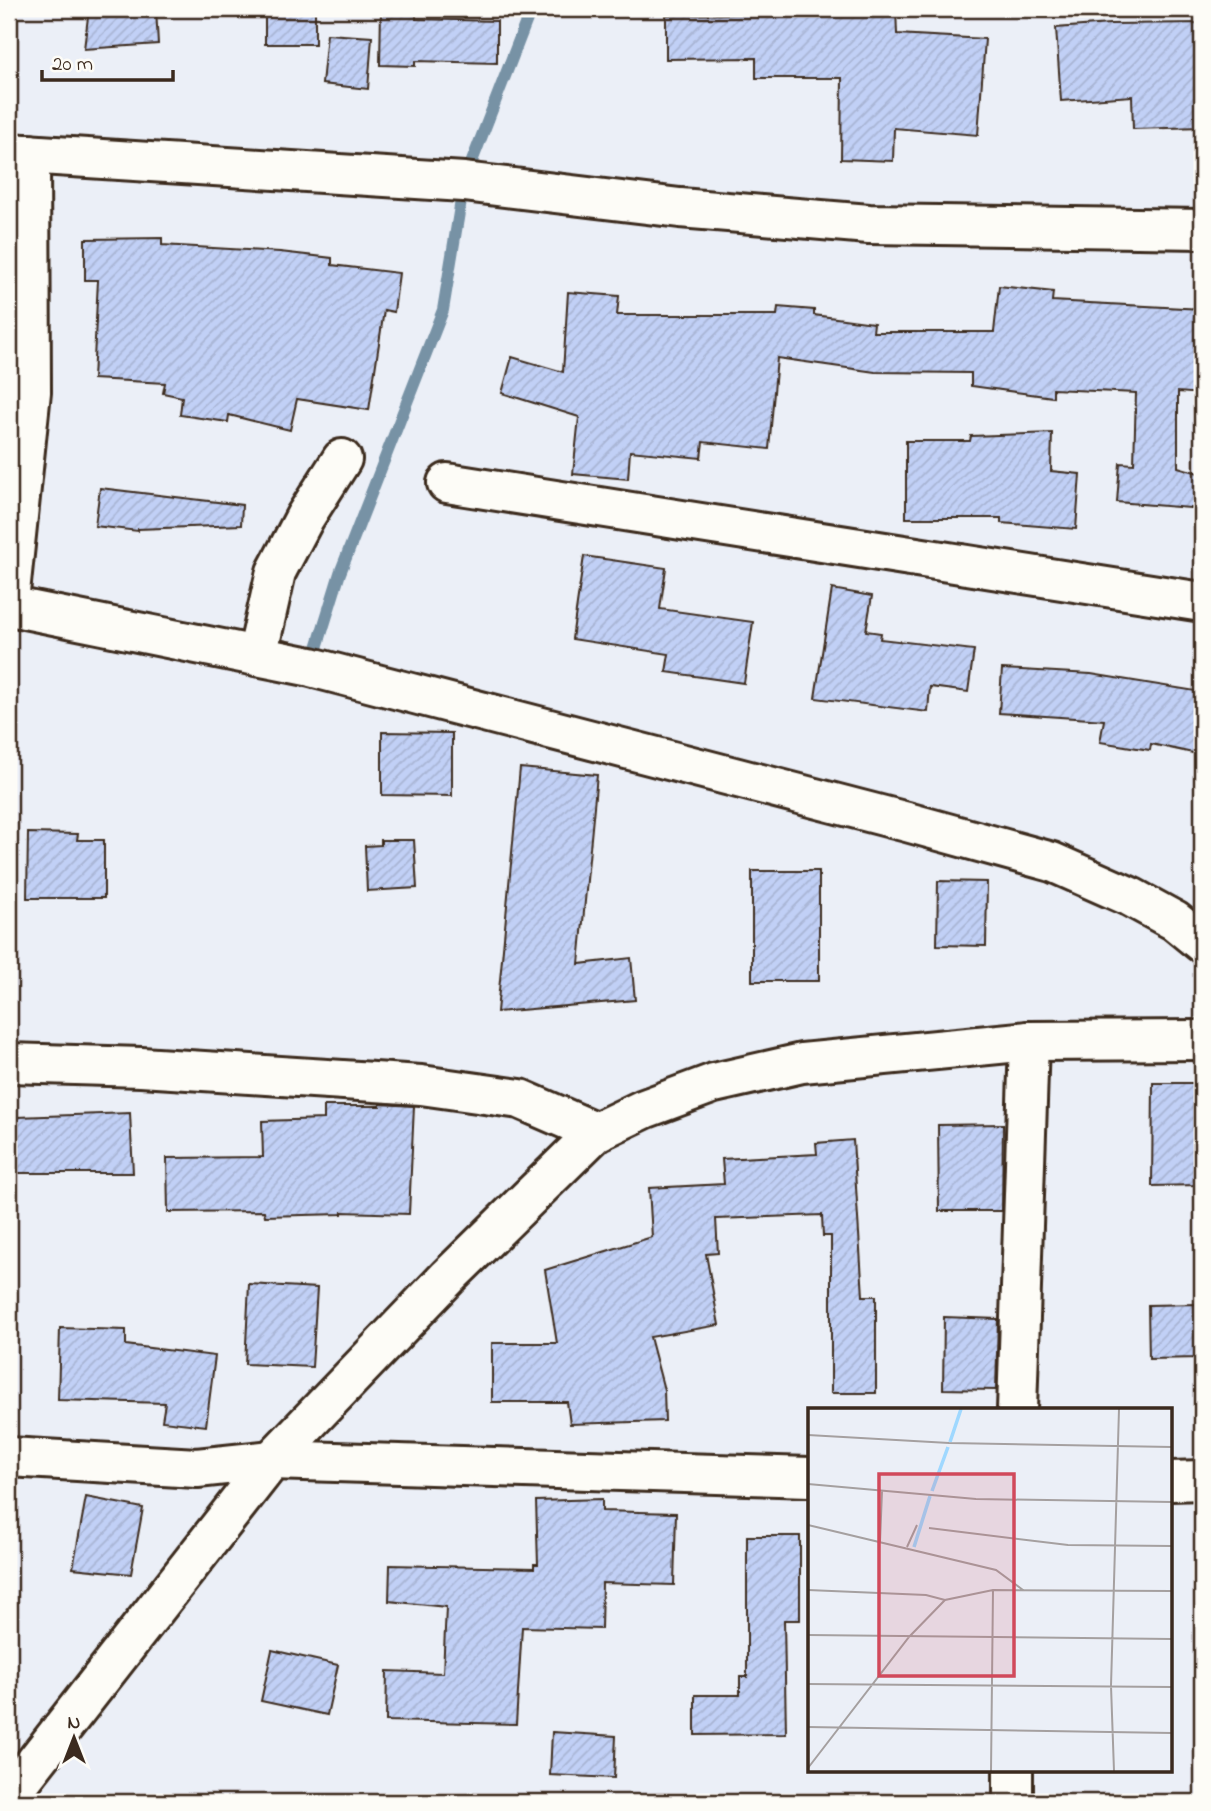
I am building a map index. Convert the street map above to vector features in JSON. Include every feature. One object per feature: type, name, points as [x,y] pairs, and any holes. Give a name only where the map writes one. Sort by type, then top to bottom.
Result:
[{"type":"street","points":[[1202,229],[869,224],[680,208],[464,182],[20,153],[31,392],[9,604],[311,667],[1052,862],[1131,897],[1175,922],[1202,943]]},
{"type":"street","points":[[257,656],[276,572],[304,517],[342,459]]},
{"type":"street","points":[[447,483],[1202,602]]},
{"type":"street","points":[[9,1796],[272,1460],[448,1277],[596,1132],[644,1109],[714,1083],[802,1063],[1029,1041],[1202,1040]]},
{"type":"street","points":[[1017,1408],[1029,1041]]},
{"type":"street","points":[[9,1063],[141,1068],[421,1086],[520,1098],[596,1132]]},
{"type":"street","points":[[9,1457],[197,1468],[272,1460],[808,1477]]},
{"type":"street","points":[[1172,1481],[1202,1480]]},
{"type":"street","points":[[1013,1772],[1013,1802]]},
{"type":"building","points":[[89,9],[156,9],[158,44],[84,49]]},
{"type":"building","points":[[265,9],[315,9],[315,44],[265,44]]},
{"type":"building","points":[[381,9],[416,9],[416,19],[497,21],[497,63],[415,61],[415,66],[380,65]]},
{"type":"building","points":[[846,9],[896,9],[897,34],[985,39],[978,135],[894,128],[893,161],[841,159],[842,78],[756,78],[756,58],[666,59],[666,15],[846,13]]},
{"type":"building","points":[[1202,23],[1202,127],[1133,129],[1132,96],[1061,101],[1056,28],[1110,24]]},
{"type":"building","points":[[327,34],[372,37],[368,89],[322,84]]},
{"type":"building","points":[[162,238],[162,245],[332,258],[332,265],[399,273],[394,312],[384,310],[369,410],[297,399],[290,430],[229,415],[228,422],[180,415],[182,397],[163,393],[165,383],[93,379],[98,280],[85,280],[85,239]]},
{"type":"building","points":[[999,286],[1053,292],[1052,301],[1202,309],[1202,394],[1178,392],[1178,467],[1202,474],[1202,509],[1117,502],[1120,463],[1134,464],[1136,393],[1053,389],[1053,397],[971,386],[971,373],[875,372],[777,358],[769,449],[703,442],[701,458],[630,451],[628,479],[573,474],[579,417],[502,393],[512,357],[563,372],[568,292],[619,296],[617,315],[777,315],[778,307],[814,310],[814,315],[874,323],[873,332],[994,332]]},
{"type":"building","points":[[1052,433],[1051,471],[1080,474],[1076,529],[1001,523],[1001,518],[906,518],[906,441],[970,441],[971,436]]},
{"type":"building","points":[[100,488],[242,505],[241,525],[138,531],[95,526]]},
{"type":"building","points":[[584,556],[666,568],[660,609],[753,622],[744,683],[666,672],[669,654],[572,639]]},
{"type":"building","points":[[832,589],[872,596],[866,631],[881,633],[880,639],[974,650],[968,692],[930,687],[928,712],[815,698]]},
{"type":"building","points":[[1002,669],[1091,674],[1202,692],[1202,755],[1151,744],[1150,750],[1100,742],[1104,720],[999,713]]},
{"type":"building","points":[[382,732],[452,733],[452,796],[382,795]]},
{"type":"building","points":[[520,768],[597,775],[579,964],[631,958],[635,1000],[497,1012]]},
{"type":"building","points":[[28,833],[78,834],[77,840],[104,840],[104,898],[27,898]]},
{"type":"building","points":[[381,840],[414,840],[417,888],[367,891],[365,846],[381,845]]},
{"type":"building","points":[[752,871],[819,871],[819,981],[752,981]]},
{"type":"building","points":[[938,881],[987,882],[986,946],[937,945]]},
{"type":"building","points":[[1153,1083],[1197,1083],[1198,1185],[1152,1186]]},
{"type":"building","points":[[324,1106],[414,1106],[409,1214],[342,1212],[265,1216],[264,1211],[168,1212],[167,1158],[263,1157],[262,1121],[324,1119]]},
{"type":"building","points":[[130,1113],[133,1173],[17,1173],[17,1117]]},
{"type":"building","points":[[1003,1124],[1002,1211],[939,1211],[938,1125]]},
{"type":"building","points":[[853,1140],[863,1296],[876,1296],[876,1393],[831,1393],[831,1236],[823,1236],[822,1215],[716,1219],[718,1253],[706,1254],[719,1325],[650,1337],[664,1390],[665,1421],[570,1424],[567,1402],[492,1402],[492,1343],[557,1343],[545,1270],[652,1237],[649,1188],[724,1184],[722,1159],[817,1154],[816,1143]]},
{"type":"building","points":[[249,1284],[317,1288],[312,1367],[245,1364]]},
{"type":"building","points":[[1199,1304],[1200,1358],[1149,1359],[1148,1305]]},
{"type":"building","points":[[944,1317],[998,1319],[996,1390],[943,1389]]},
{"type":"building","points":[[60,1328],[126,1330],[126,1345],[215,1356],[206,1426],[162,1421],[165,1403],[58,1400]]},
{"type":"building","points":[[86,1497],[143,1508],[131,1574],[73,1568]]},
{"type":"building","points":[[602,1499],[602,1511],[676,1513],[674,1585],[602,1583],[601,1629],[522,1627],[516,1724],[386,1721],[387,1671],[443,1673],[446,1607],[389,1601],[390,1565],[534,1568],[534,1564],[538,1564],[536,1501]]},
{"type":"building","points":[[747,1536],[800,1536],[800,1620],[784,1620],[786,1734],[695,1735],[695,1695],[740,1695],[740,1677],[747,1677]]},
{"type":"building","points":[[272,1650],[338,1665],[327,1715],[261,1701]]},
{"type":"building","points":[[552,1732],[616,1736],[614,1778],[550,1775]]},
{"type":"waterway","points":[[312,664],[340,573],[443,310],[464,182],[531,9]]}]
